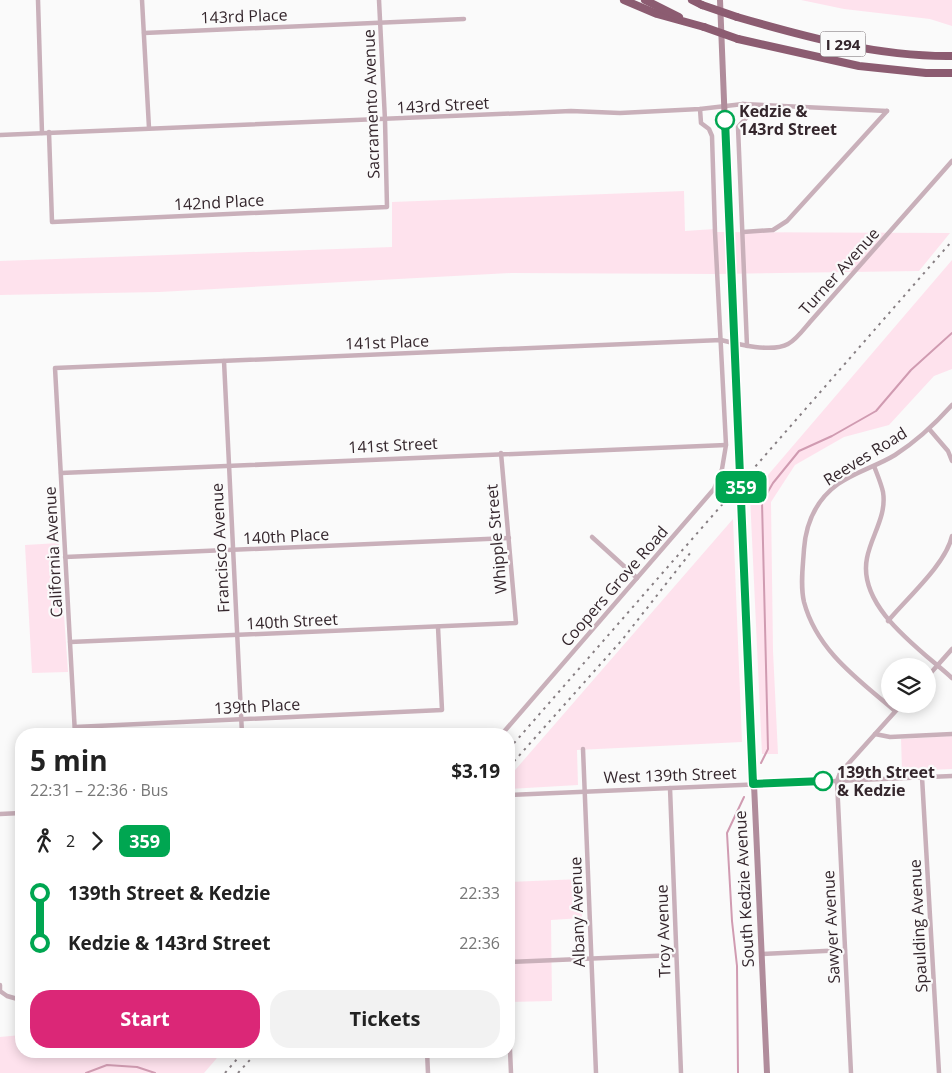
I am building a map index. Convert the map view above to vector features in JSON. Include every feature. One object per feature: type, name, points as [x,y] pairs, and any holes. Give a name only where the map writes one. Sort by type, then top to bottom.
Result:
[{"type":"highway","points":[[624,0],[657,14],[704,27]]},
{"type":"highway","name":"I 294","points":[[645,0],[704,27],[738,39],[859,66],[926,73],[952,72]]},
{"type":"highway","name":"I 294","points":[[692,0],[737,17],[802,36],[871,49],[952,56]]},
{"type":"main road","name":"South Kedzie Avenue","points":[[720,0],[767,1073]]},
{"type":"street","points":[[38,0],[42,133]]},
{"type":"street","points":[[142,0],[149,128]]},
{"type":"street","name":"Sacramento Avenue","points":[[379,0],[387,207]]},
{"type":"street","name":"143rd Place","points":[[144,33],[464,19]]},
{"type":"street","points":[[743,104],[746,117],[738,127],[747,346]]},
{"type":"street","name":"143rd Street","points":[[0,135],[571,111],[620,113],[700,110],[743,104],[887,110],[787,221],[773,230],[743,232]]},
{"type":"street","name":"Coopers Grove Road","points":[[507,728],[714,489],[722,469],[726,444],[712,136],[709,129],[701,123],[700,110]]},
{"type":"street","name":"142nd Place","points":[[49,132],[52,222],[387,207]]},
{"type":"street","name":"Turner Avenue","points":[[721,340],[747,346],[768,348],[787,345],[810,322],[952,161]]},
{"type":"street","name":"141st Place","points":[[55,368],[721,340]]},
{"type":"street","name":"Francisco Avenue","points":[[224,361],[242,728]]},
{"type":"street","name":"California Avenue","points":[[55,368],[75,727]]},
{"type":"street","name":"Reeves Road","points":[[881,699],[842,666],[826,648],[810,618],[804,601],[802,573],[805,535],[812,514],[823,497],[838,484],[896,454],[930,430],[952,405]]},
{"type":"street","points":[[930,430],[948,450],[952,461]]},
{"type":"street","name":"141st Street","points":[[61,473],[726,444]]},
{"type":"street","name":"Whipple Street","points":[[500,453],[516,623]]},
{"type":"street","points":[[874,466],[883,491],[884,504],[867,558],[866,577],[874,600],[888,621],[952,678]]},
{"type":"street","points":[[888,621],[943,558],[950,546],[952,536]]},
{"type":"street","points":[[592,537],[637,578]]},
{"type":"street","name":"140th Place","points":[[65,557],[508,538]]},
{"type":"street","name":"140th Street","points":[[70,642],[516,623]]},
{"type":"street","name":"139th Place","points":[[75,727],[442,710],[438,627]]},
{"type":"street","points":[[937,665],[952,649]]},
{"type":"street","points":[[837,781],[840,773],[893,713]]},
{"type":"street","points":[[875,734],[890,737],[952,734]]},
{"type":"street","name":"Albany Avenue","points":[[584,750],[596,1073]]},
{"type":"street","name":"West 139th Street","points":[[515,795],[952,776]]},
{"type":"street","name":"Spaulding Avenue","points":[[922,777],[939,1073]]},
{"type":"street","name":"Sawyer Avenue","points":[[837,781],[850,1073]]},
{"type":"street","name":"Troy Avenue","points":[[670,788],[681,1073]]},
{"type":"street","points":[[0,814],[15,813]]},
{"type":"street","points":[[762,954],[845,950]]},
{"type":"street","points":[[515,962],[676,954]]},
{"type":"street","points":[[0,985],[0,991],[15,998]]},
{"type":"street","points":[[427,1058],[428,1073]]},
{"type":"street","points":[[510,1058],[511,1073]]},
{"type":"shaded area","points":[[801,0],[952,0],[952,26],[930,19],[844,9]]},
{"type":"shaded area","points":[[684,191],[685,231],[715,229],[716,232],[950,233],[919,271],[717,274],[511,273],[159,292],[0,295],[0,261],[392,247],[392,202]]},
{"type":"shaded area","points":[[952,260],[952,369],[934,376],[889,425],[844,437],[795,465],[771,502],[773,651],[778,754],[762,754],[750,496]]},
{"type":"shaded area","points":[[733,519],[742,742],[577,750],[578,785],[515,789],[515,770]]},
{"type":"shaded area","points":[[59,543],[68,672],[32,673],[25,545]]},
{"type":"shaded area","points":[[952,736],[952,769],[902,771],[901,739]]},
{"type":"shaded area","points":[[581,879],[582,918],[551,920],[552,1001],[515,1002],[515,882]]},
{"type":"shaded area","points":[[15,1036],[15,1058],[217,1058],[204,1073],[0,1073],[0,1037]]},
{"type":"waterway","points":[[761,763],[768,749],[762,502],[773,483],[799,451],[832,436],[876,411],[911,370],[952,333]]},
{"type":"waterway","points":[[738,1073],[737,966],[732,921],[727,833],[744,797]]},
{"type":"waterway","points":[[86,1073],[107,1065],[137,1067],[155,1073]]},
{"type":"railway","points":[[515,742],[952,241]]},
{"type":"railway","points":[[515,760],[622,640],[691,552]]},
{"type":"railway","points":[[225,1073],[238,1058]]},
{"type":"railway","points":[[238,1073],[252,1058]]},
{"type":"bus line","name":"359","points":[[725,120],[753,784],[823,781]]},
{"type":"place","name":"Kedzie & 143rd Street","points":[[725,120]]},
{"type":"place","name":"139th Street & Kedzie","points":[[823,781]]}]
